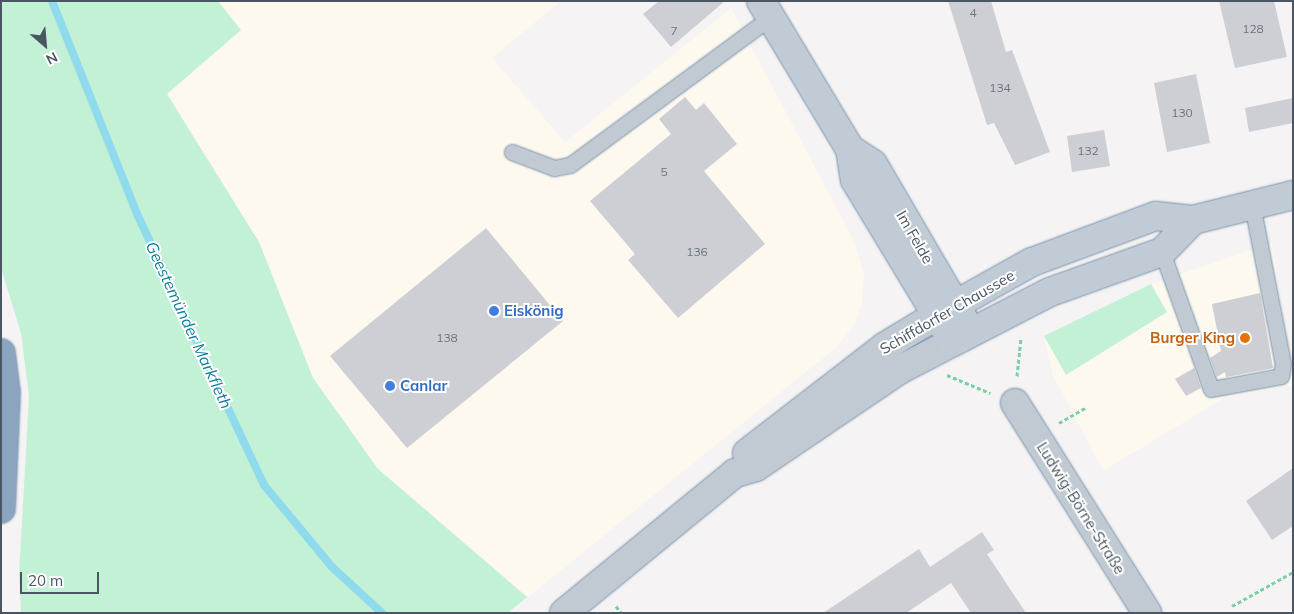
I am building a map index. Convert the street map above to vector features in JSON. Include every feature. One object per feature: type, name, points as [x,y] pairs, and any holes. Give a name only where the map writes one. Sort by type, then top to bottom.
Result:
[{"type":"highway","points":[[1,353],[6,393],[1,509]]},
{"type":"main road","name":"Im Felde","points":[[766,9],[850,149],[855,180],[946,310],[962,337]]},
{"type":"main road","name":"Schiffdorfer Chaussee","points":[[946,310],[1032,262],[1156,216],[1193,220],[1293,195]]},
{"type":"main road","name":"Schiffdorfer Chaussee","points":[[962,337],[1023,305],[1162,252],[1193,220]]},
{"type":"street","name":"Schiffdorfer Chaussee","points":[[564,613],[735,473],[744,455],[884,347],[946,310]]},
{"type":"street","name":"Schiffdorfer Chaussee","points":[[735,473],[756,468],[915,362],[962,337]]},
{"type":"street","name":"Ludwig-Börne-Straße","points":[[1015,403],[1147,613]]},
{"type":"lane","points":[[512,152],[554,168],[570,164],[766,9]]},
{"type":"lane","points":[[1162,252],[1211,389],[1282,374],[1252,204]]},
{"type":"path","points":[[915,362],[1015,403],[1023,305]]},
{"type":"path","points":[[1232,606],[1293,572]]},
{"type":"shaded area","points":[[218,1],[561,1],[492,58],[565,142],[731,8],[855,243],[864,275],[862,304],[854,325],[838,346],[528,597],[378,469],[313,378],[259,242],[167,94],[241,30]]},
{"type":"shaded area","points":[[1272,243],[1293,385],[1224,398],[1103,471],[1053,375],[1044,336],[1151,284]]},
{"type":"green space","points":[[1,1],[218,1],[241,30],[167,94],[259,242],[313,378],[378,469],[527,597],[508,613],[21,613],[19,575],[29,396],[21,333],[1,268]]},
{"type":"green space","points":[[1151,284],[1167,312],[1066,375],[1044,336]]},
{"type":"building","points":[[659,1],[725,1],[671,47],[643,14]]},
{"type":"building","points":[[948,1],[991,1],[1006,52],[1012,50],[1050,152],[1015,165],[994,123],[987,125]]},
{"type":"building","points":[[1219,1],[1274,1],[1287,57],[1235,68]]},
{"type":"building","points":[[1196,74],[1210,143],[1167,152],[1154,83]]},
{"type":"building","points":[[685,97],[696,110],[704,103],[737,144],[704,171],[765,244],[678,318],[628,260],[635,254],[590,201],[671,134],[659,119]]},
{"type":"building","points":[[1293,98],[1293,123],[1249,132],[1245,108]]},
{"type":"building","points":[[1104,130],[1110,166],[1072,172],[1067,136]]},
{"type":"building","points":[[486,228],[563,321],[407,448],[330,356]]},
{"type":"building","name":"Burger King","points":[[1260,293],[1273,368],[1226,377],[1225,372],[1217,377],[1210,358],[1221,351],[1212,304]]},
{"type":"building","points":[[1194,368],[1201,388],[1186,396],[1175,379]]},
{"type":"building","points":[[1293,468],[1293,526],[1272,540],[1246,501]]},
{"type":"building","points":[[982,532],[994,550],[987,554],[1026,613],[971,613],[951,583],[906,613],[823,613],[919,549],[930,567]]},
{"type":"waterway","name":"Geestemünder Markfleth","points":[[52,1],[138,216],[264,485],[332,567],[382,613]]},
{"type":"place","name":"Eiskönig","points":[[494,311]]},
{"type":"place","name":"Burger King","points":[[1245,338]]},
{"type":"place","name":"Canlar","points":[[390,386]]}]
